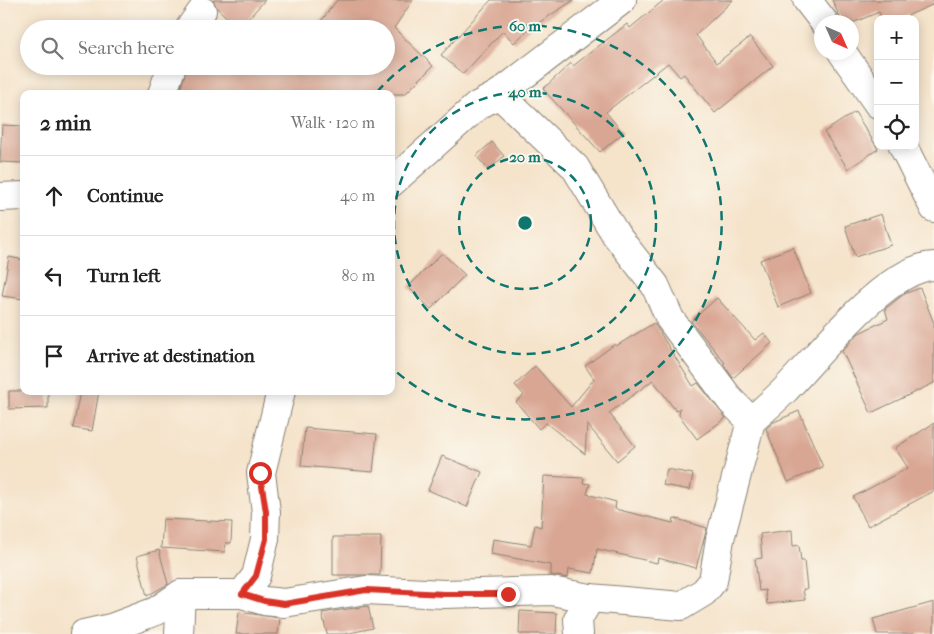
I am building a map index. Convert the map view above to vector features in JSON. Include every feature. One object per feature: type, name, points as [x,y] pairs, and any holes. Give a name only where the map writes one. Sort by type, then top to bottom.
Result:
[{"type":"street","points":[[395,174],[477,106],[499,94],[622,0]]},
{"type":"street","points":[[807,0],[819,15]]},
{"type":"street","points":[[848,60],[874,98]]},
{"type":"street","points":[[163,90],[169,75]]},
{"type":"street","points":[[499,94],[575,167],[616,235],[655,285],[670,319],[731,401],[751,421]]},
{"type":"street","points":[[905,150],[934,208]]},
{"type":"street","points":[[0,197],[20,196]]},
{"type":"street","points":[[84,634],[111,628],[156,611],[181,594],[242,594],[264,601],[284,604],[366,590],[444,594],[551,591],[590,598],[681,606],[704,592],[713,582],[720,539],[751,421],[784,391],[832,337],[877,295],[922,266],[934,266]]},
{"type":"street","points":[[242,594],[256,576],[266,539],[266,512],[260,473],[280,395]]},
{"type":"street","points":[[178,634],[181,594]]},
{"type":"street","points":[[579,634],[578,619],[590,598]]},
{"type":"building","points":[[213,0],[265,0],[247,20],[230,20],[217,8]]},
{"type":"building","points":[[337,0],[413,0],[395,27],[395,20],[322,20]]},
{"type":"building","points":[[491,0],[574,0],[529,29],[514,43],[503,31],[463,74],[441,55]]},
{"type":"building","points":[[664,0],[733,0],[696,35],[717,63],[750,37],[773,66],[715,113],[684,74],[680,77],[668,63],[606,112],[623,133],[600,152],[543,89],[571,63],[573,66],[627,24],[630,28]]},
{"type":"building","points":[[832,0],[934,0],[934,4],[909,15],[880,15],[879,12],[859,20],[859,15],[839,15]]},
{"type":"building","points":[[395,29],[433,66],[405,94],[395,94],[395,90],[180,90],[184,75],[395,75]]},
{"type":"building","points":[[855,112],[874,143],[874,150],[876,150],[848,169],[824,132]]},
{"type":"building","points":[[2,125],[20,126],[20,163],[0,162]]},
{"type":"building","points":[[492,142],[504,156],[489,170],[476,156]]},
{"type":"building","points":[[881,214],[891,245],[855,257],[845,226]]},
{"type":"building","points":[[793,247],[811,293],[778,307],[760,260]]},
{"type":"building","points":[[442,253],[465,275],[431,309],[408,287]]},
{"type":"building","points":[[9,257],[20,259],[20,298],[2,296]]},
{"type":"building","points":[[920,288],[934,323],[934,383],[871,413],[842,351],[859,333],[888,319],[885,309],[904,294]]},
{"type":"building","points":[[717,298],[755,340],[764,333],[772,343],[733,378],[723,364],[725,363],[691,321]]},
{"type":"building","points":[[654,323],[693,386],[698,383],[726,418],[697,439],[679,415],[680,408],[676,411],[653,380],[609,413],[635,446],[617,461],[587,424],[585,454],[546,423],[539,429],[516,402],[524,395],[515,385],[535,366],[571,407],[594,379],[585,366],[615,344],[616,346]]},
{"type":"building","points":[[9,391],[20,391],[20,395],[48,395],[48,408],[9,409]]},
{"type":"building","points":[[79,395],[98,395],[92,431],[73,428]]},
{"type":"building","points":[[799,411],[823,467],[788,482],[766,429],[774,422]]},
{"type":"building","points":[[934,423],[934,491],[868,526],[853,497],[908,468],[895,448]]},
{"type":"building","points":[[305,428],[377,434],[373,472],[301,466]]},
{"type":"building","points":[[442,456],[482,472],[467,507],[428,490]]},
{"type":"building","points":[[667,469],[693,474],[690,490],[663,485]]},
{"type":"building","points":[[544,476],[584,478],[583,483],[590,484],[587,494],[616,502],[615,509],[673,523],[674,518],[707,528],[696,568],[658,558],[657,563],[597,549],[593,573],[569,569],[568,578],[551,575],[551,565],[491,554],[493,539],[531,545],[535,525],[541,527]]},
{"type":"building","points":[[163,519],[232,522],[231,543],[226,543],[225,552],[161,548]]},
{"type":"building","points":[[792,530],[793,546],[799,545],[801,561],[804,561],[807,589],[803,589],[805,600],[767,604],[765,590],[759,591],[755,559],[762,558],[760,534]]},
{"type":"building","points":[[333,537],[381,537],[380,575],[333,575]]},
{"type":"building","points":[[159,550],[168,584],[147,596],[137,556]]},
{"type":"building","points":[[934,602],[934,634],[877,634],[873,619]]},
{"type":"building","points":[[368,606],[373,628],[345,634],[327,634],[322,613]]},
{"type":"building","points":[[520,611],[557,613],[556,634],[519,634]]},
{"type":"building","points":[[239,612],[280,618],[278,634],[236,634]]},
{"type":"route","points":[[260,473],[266,512],[266,539],[256,576],[242,594],[264,601],[284,604],[366,590],[444,594],[508,594]]}]
